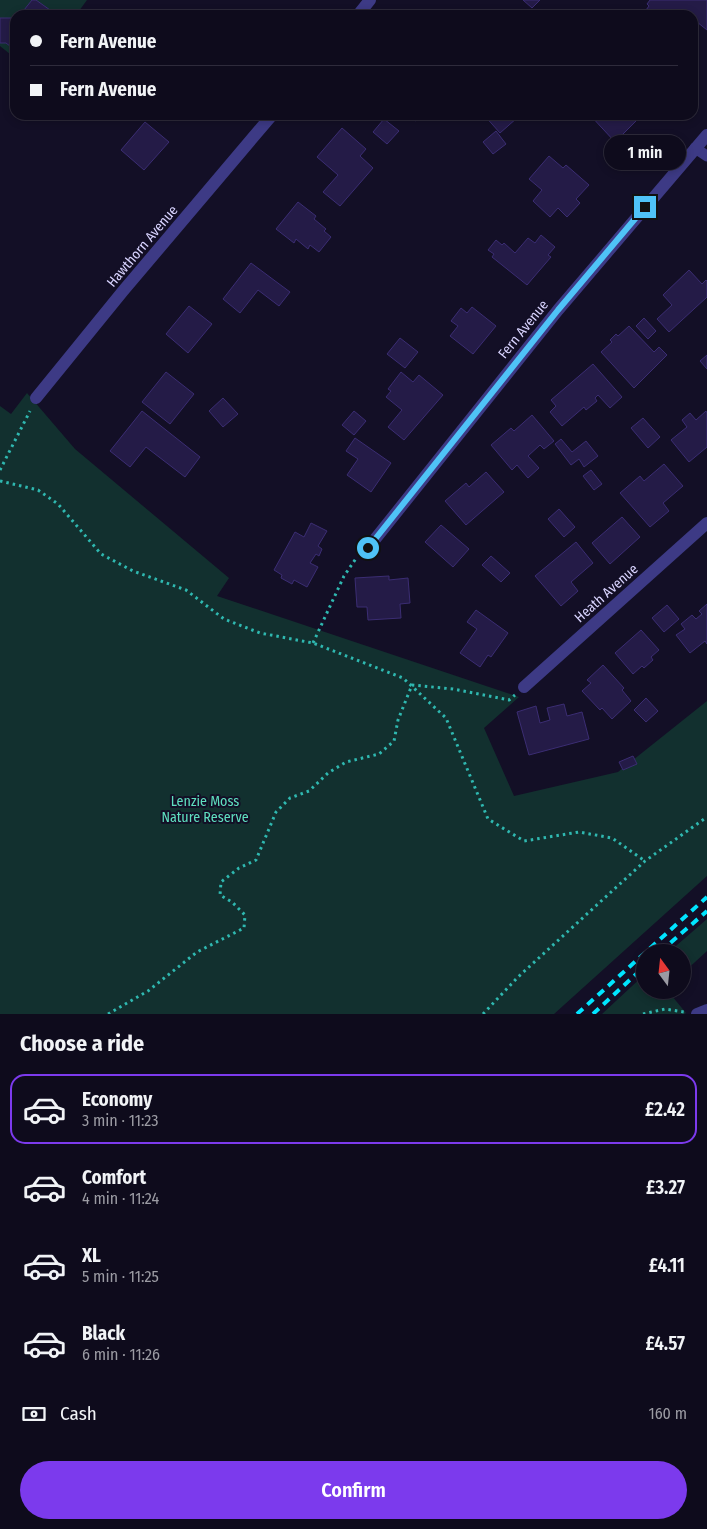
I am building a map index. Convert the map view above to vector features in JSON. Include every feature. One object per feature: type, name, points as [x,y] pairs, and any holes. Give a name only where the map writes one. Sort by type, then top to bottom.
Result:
[{"type":"street","points":[[362,10],[370,0]]},
{"type":"street","name":"Hawthorn Avenue","points":[[36,398],[123,290],[268,120]]},
{"type":"street","name":"Fern Avenue","points":[[368,548],[558,310],[707,135]]},
{"type":"street","name":"Heath Avenue","points":[[524,687],[707,523]]},
{"type":"street","points":[[697,1014],[707,1010]]},
{"type":"lane","points":[[695,148],[707,156]]},
{"type":"path","points":[[0,470],[36,398]]},
{"type":"path","points":[[0,481],[38,490],[58,504],[101,554],[133,571],[186,590],[224,619],[260,632],[314,643],[403,678],[446,718],[488,819],[524,842],[579,832],[612,838],[645,861]]},
{"type":"path","points":[[314,643],[344,576],[360,553],[368,548]]},
{"type":"path","points":[[412,685],[453,689],[510,700],[524,687]]},
{"type":"path","points":[[108,1014],[148,991],[197,952],[244,928],[245,914],[232,902],[220,895],[221,882],[239,868],[256,860],[276,812],[290,798],[309,791],[328,773],[346,762],[379,754],[394,741],[398,720],[412,685]]},
{"type":"path","points":[[483,1014],[518,977],[645,861],[707,817]]},
{"type":"path","points":[[643,1014],[665,1009],[689,1014]]},
{"type":"green space","points":[[0,0],[87,0],[80,10],[10,10],[10,54],[0,46]]},
{"type":"green space","name":"Lenzie Moss Nature Reserve","points":[[27,393],[75,449],[229,578],[217,596],[519,697],[484,728],[514,796],[618,772],[707,701],[707,876],[554,1014],[0,1014],[0,406],[11,414]]},
{"type":"green space","points":[[707,919],[707,951],[691,966],[691,944],[678,944]]},
{"type":"green space","points":[[636,982],[636,999],[674,999],[686,1013],[684,1014],[602,1014]]},
{"type":"building","points":[[32,0],[36,0],[50,10],[24,10]]},
{"type":"building","points":[[523,0],[540,0],[532,8]]},
{"type":"building","points":[[650,0],[707,0],[707,30],[698,23],[698,10],[646,10],[649,6],[647,4]]},
{"type":"building","points":[[0,18],[10,18],[10,46],[6,43],[0,43]]},
{"type":"building","points":[[383,120],[399,131],[387,144],[373,132]]},
{"type":"building","points":[[488,120],[515,120],[500,133]]},
{"type":"building","points":[[595,120],[637,120],[615,142]]},
{"type":"building","points":[[145,122],[169,142],[144,170],[121,150]]},
{"type":"building","points":[[342,128],[366,149],[360,156],[373,168],[340,206],[323,192],[338,175],[317,157]]},
{"type":"building","points":[[496,131],[506,144],[493,154],[483,142]]},
{"type":"building","points":[[549,156],[563,168],[566,165],[589,185],[576,199],[580,203],[567,217],[558,208],[550,217],[533,201],[542,190],[529,179]]},
{"type":"building","points":[[298,202],[316,216],[314,219],[326,229],[324,231],[331,237],[319,252],[310,245],[308,249],[296,239],[294,243],[276,229]]},
{"type":"building","points":[[541,235],[555,247],[548,255],[551,257],[527,285],[492,257],[494,254],[488,250],[496,240],[502,245],[504,243],[515,253],[528,238],[535,243]]},
{"type":"building","points":[[251,263],[290,292],[279,306],[258,290],[240,313],[223,299]]},
{"type":"building","points":[[689,270],[702,284],[707,281],[707,297],[669,332],[657,319],[672,305],[663,295]]},
{"type":"building","points":[[189,306],[212,324],[188,353],[166,334]]},
{"type":"building","points":[[472,307],[496,326],[473,354],[450,336],[458,326],[451,321],[461,308],[467,313]]},
{"type":"building","points":[[644,318],[656,331],[648,339],[636,326]]},
{"type":"building","points":[[629,326],[654,352],[659,347],[667,355],[634,388],[601,352],[612,342],[610,340],[616,334],[618,336]]},
{"type":"building","points":[[400,338],[418,352],[405,368],[387,354]]},
{"type":"building","points":[[707,355],[707,369],[700,361]]},
{"type":"building","points":[[593,364],[622,397],[610,408],[598,395],[595,398],[597,401],[586,410],[584,407],[562,426],[550,412],[556,406],[551,400]]},
{"type":"building","points":[[166,372],[194,394],[170,424],[142,402]]},
{"type":"building","points":[[401,372],[413,382],[419,375],[443,395],[404,440],[388,427],[402,410],[386,397],[391,391],[388,389]]},
{"type":"building","points":[[223,398],[238,414],[223,427],[209,411]]},
{"type":"building","points":[[142,411],[200,457],[185,477],[146,447],[130,467],[110,451]]},
{"type":"building","points":[[354,411],[366,421],[354,435],[342,425]]},
{"type":"building","points":[[706,411],[707,447],[689,462],[671,440],[687,427],[682,420],[690,413],[696,420]]},
{"type":"building","points":[[532,415],[554,441],[544,449],[540,445],[528,456],[539,468],[528,478],[517,465],[512,470],[491,445],[511,428],[514,431]]},
{"type":"building","points":[[643,418],[660,437],[648,448],[631,428]]},
{"type":"building","points":[[355,438],[391,463],[371,492],[347,475],[358,459],[346,451]]},
{"type":"building","points":[[561,439],[572,452],[586,441],[598,456],[584,467],[579,459],[571,465],[555,444]]},
{"type":"building","points":[[664,464],[683,486],[663,503],[669,511],[650,527],[620,493],[640,476],[644,481]]},
{"type":"building","points":[[591,470],[602,484],[594,490],[583,476]]},
{"type":"building","points":[[486,472],[504,492],[466,525],[445,501],[466,483],[469,487]]},
{"type":"building","points":[[559,509],[575,527],[564,537],[548,519]]},
{"type":"building","points":[[622,517],[640,537],[610,564],[592,543]]},
{"type":"building","points":[[311,523],[327,531],[318,546],[322,549],[319,556],[316,554],[310,563],[318,567],[307,587],[294,580],[292,584],[281,578],[282,575],[274,570],[295,532],[304,537]]},
{"type":"building","points":[[441,525],[469,549],[453,567],[425,542]]},
{"type":"building","points":[[576,542],[593,563],[571,582],[578,591],[561,606],[535,576]]},
{"type":"building","points":[[491,556],[510,573],[501,582],[482,565]]},
{"type":"building","points":[[389,576],[389,580],[408,578],[410,603],[400,604],[401,618],[368,620],[367,607],[357,607],[355,578]]},
{"type":"building","points":[[707,604],[707,644],[705,641],[690,653],[676,635],[685,629],[681,624],[692,615],[696,619],[702,614],[699,611]]},
{"type":"building","points":[[667,605],[679,619],[664,632],[652,618]]},
{"type":"building","points":[[476,610],[508,633],[491,657],[488,655],[480,667],[460,653],[477,629],[467,622]]},
{"type":"building","points":[[641,630],[659,650],[651,657],[653,660],[633,674],[615,653]]},
{"type":"building","points":[[603,665],[624,688],[622,690],[631,701],[612,719],[602,708],[600,710],[582,691],[591,683],[587,680]]},
{"type":"building","points":[[646,698],[658,711],[646,722],[634,710]]},
{"type":"building","points":[[564,704],[567,716],[582,712],[589,739],[529,755],[517,712],[536,706],[540,723],[550,720],[547,708]]},
{"type":"building","points":[[633,756],[637,764],[623,770],[619,762]]},
{"type":"railway","points":[[577,1014],[707,897]]},
{"type":"railway","points":[[669,944],[707,911]]},
{"type":"railway","points":[[593,1014],[636,974]]},
{"type":"route","points":[[368,548],[558,310],[645,207]]}]
